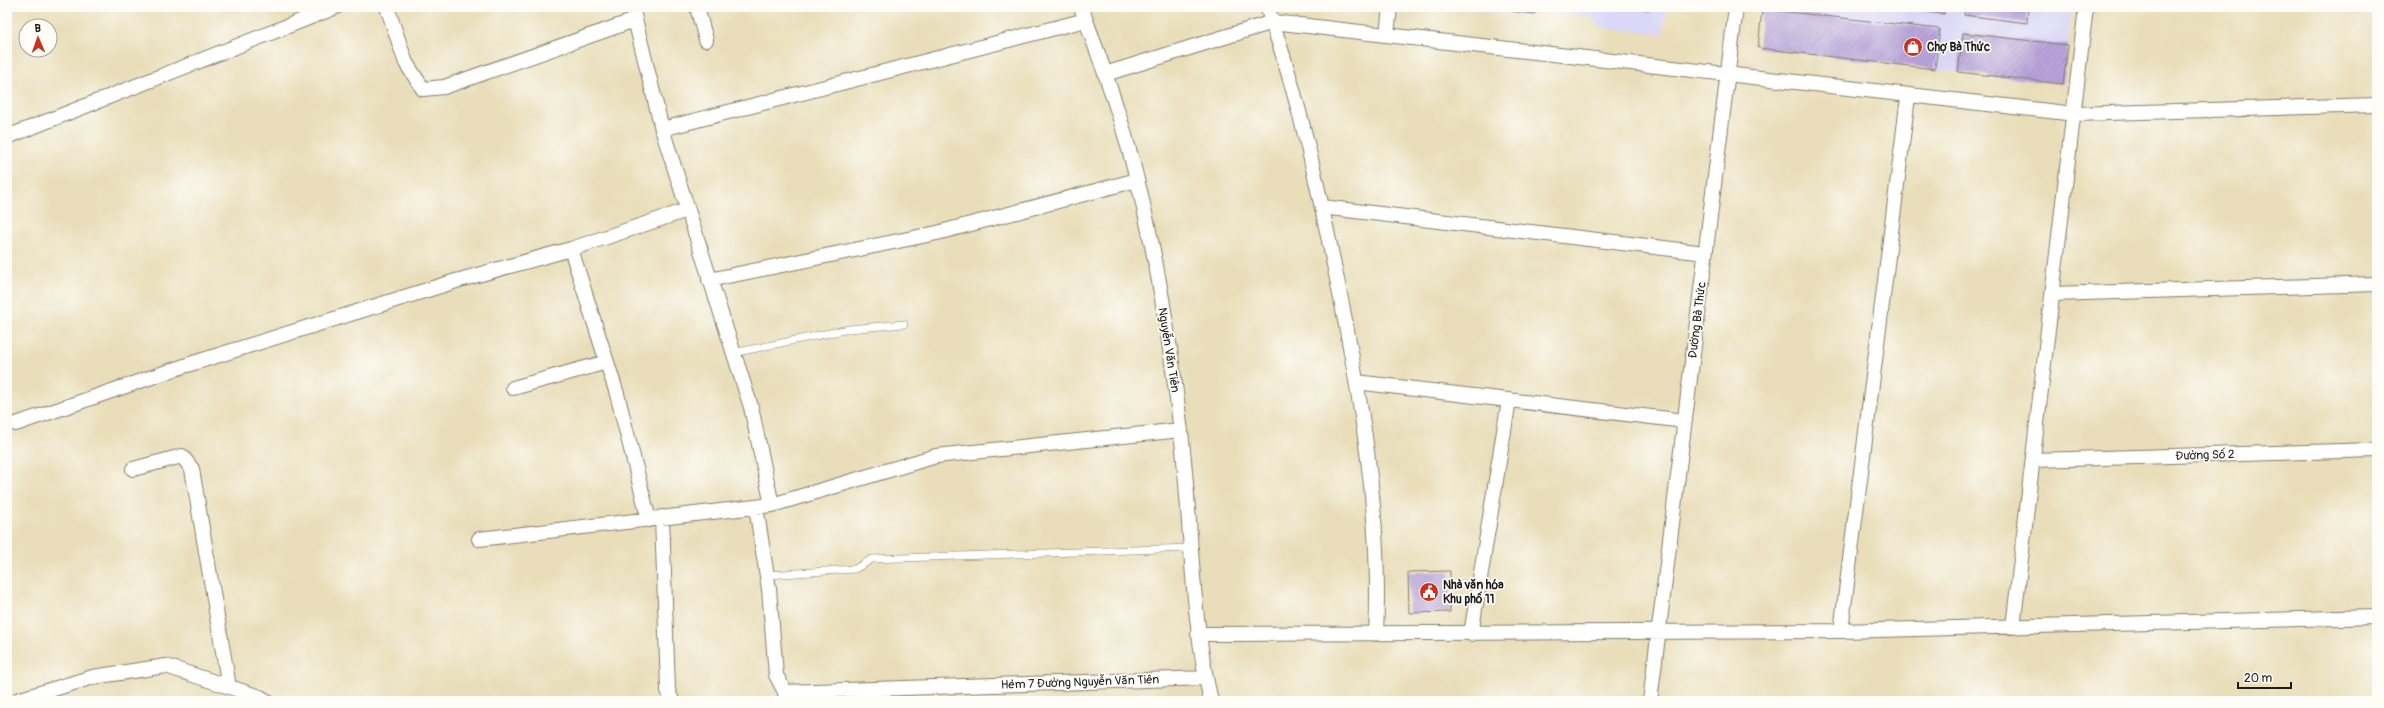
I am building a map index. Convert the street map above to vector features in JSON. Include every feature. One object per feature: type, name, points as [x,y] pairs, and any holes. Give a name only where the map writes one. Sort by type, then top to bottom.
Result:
[{"type":"street","points":[[7,138],[336,7]]},
{"type":"street","points":[[387,7],[406,63],[423,89],[444,87],[633,14],[662,129],[709,280],[751,407],[772,505]]},
{"type":"street","points":[[697,7],[706,40]]},
{"type":"street","name":"Nguyễn Văn Tiên","points":[[1082,7],[1105,74],[1137,180],[1156,269],[1181,430],[1198,634],[1211,701]]},
{"type":"street","points":[[1268,7],[1293,91],[1322,207],[1356,382],[1375,528],[1377,572],[1376,634]]},
{"type":"street","points":[[1387,35],[1390,7]]},
{"type":"street","name":"Đường Bà Thức","points":[[1650,701],[1736,7]]},
{"type":"street","points":[[2013,627],[2075,114],[2086,7]]},
{"type":"street","points":[[662,129],[1086,20]]},
{"type":"street","points":[[1105,74],[1273,22],[1908,97],[2075,114],[2377,105]]},
{"type":"street","points":[[1841,631],[1908,97]]},
{"type":"street","points":[[709,280],[937,233],[1137,180]]},
{"type":"street","points":[[1322,207],[1705,253]]},
{"type":"street","points":[[16,424],[187,365],[456,281],[571,249],[687,210]]},
{"type":"street","points":[[571,249],[655,519],[668,690],[672,701]]},
{"type":"street","points":[[2053,294],[2377,284]]},
{"type":"street","points":[[513,388],[607,362]]},
{"type":"street","points":[[1356,382],[1684,421]]},
{"type":"street","points":[[1471,634],[1509,400]]},
{"type":"street","points":[[480,539],[772,505],[936,456],[1181,430]]},
{"type":"street","name":"Đường Số 2","points":[[2033,460],[2377,450]]},
{"type":"street","points":[[133,469],[182,456],[192,469],[229,687]]},
{"type":"street","points":[[756,507],[768,575],[776,675],[786,697]]},
{"type":"street","points":[[1198,634],[1658,634],[2013,627],[2377,617]]},
{"type":"street","points":[[14,701],[93,677],[166,666],[267,701]]},
{"type":"street","name":"Hẻm 7 Đường Nguyễn Văn Tiên","points":[[786,697],[1206,678]]},
{"type":"lane","points":[[733,353],[849,329],[904,324]]},
{"type":"lane","points":[[768,575],[855,568],[872,559],[1191,548]]},
{"type":"shaded area","points":[[1446,7],[1667,7],[1663,34],[1600,27],[1593,18],[1539,10],[1530,17]]},
{"type":"shaded area","name":"Chợ Bà Thức","points":[[1762,7],[2072,7],[2063,84],[1758,48]]},
{"type":"building","points":[[1512,7],[1540,7],[1534,14],[1511,11]]},
{"type":"building","points":[[1630,7],[1650,7],[1649,10]]},
{"type":"building","points":[[1892,7],[1945,7],[1944,14]]},
{"type":"building","points":[[1965,7],[2028,7],[2027,23],[1964,15]]},
{"type":"building","points":[[1762,9],[1940,29],[1935,69],[1758,48]]},
{"type":"building","points":[[1963,33],[2068,45],[2063,84],[1958,72]]},
{"type":"building","name":"Nhà văn hóa Khu phố 11","points":[[1450,571],[1450,612],[1409,613],[1408,572]]},
{"type":"place","name":"Chợ Bà Thức","points":[[1913,47]]},
{"type":"place","name":"Nhà văn hóa Khu phố 11","points":[[1429,592]]}]
